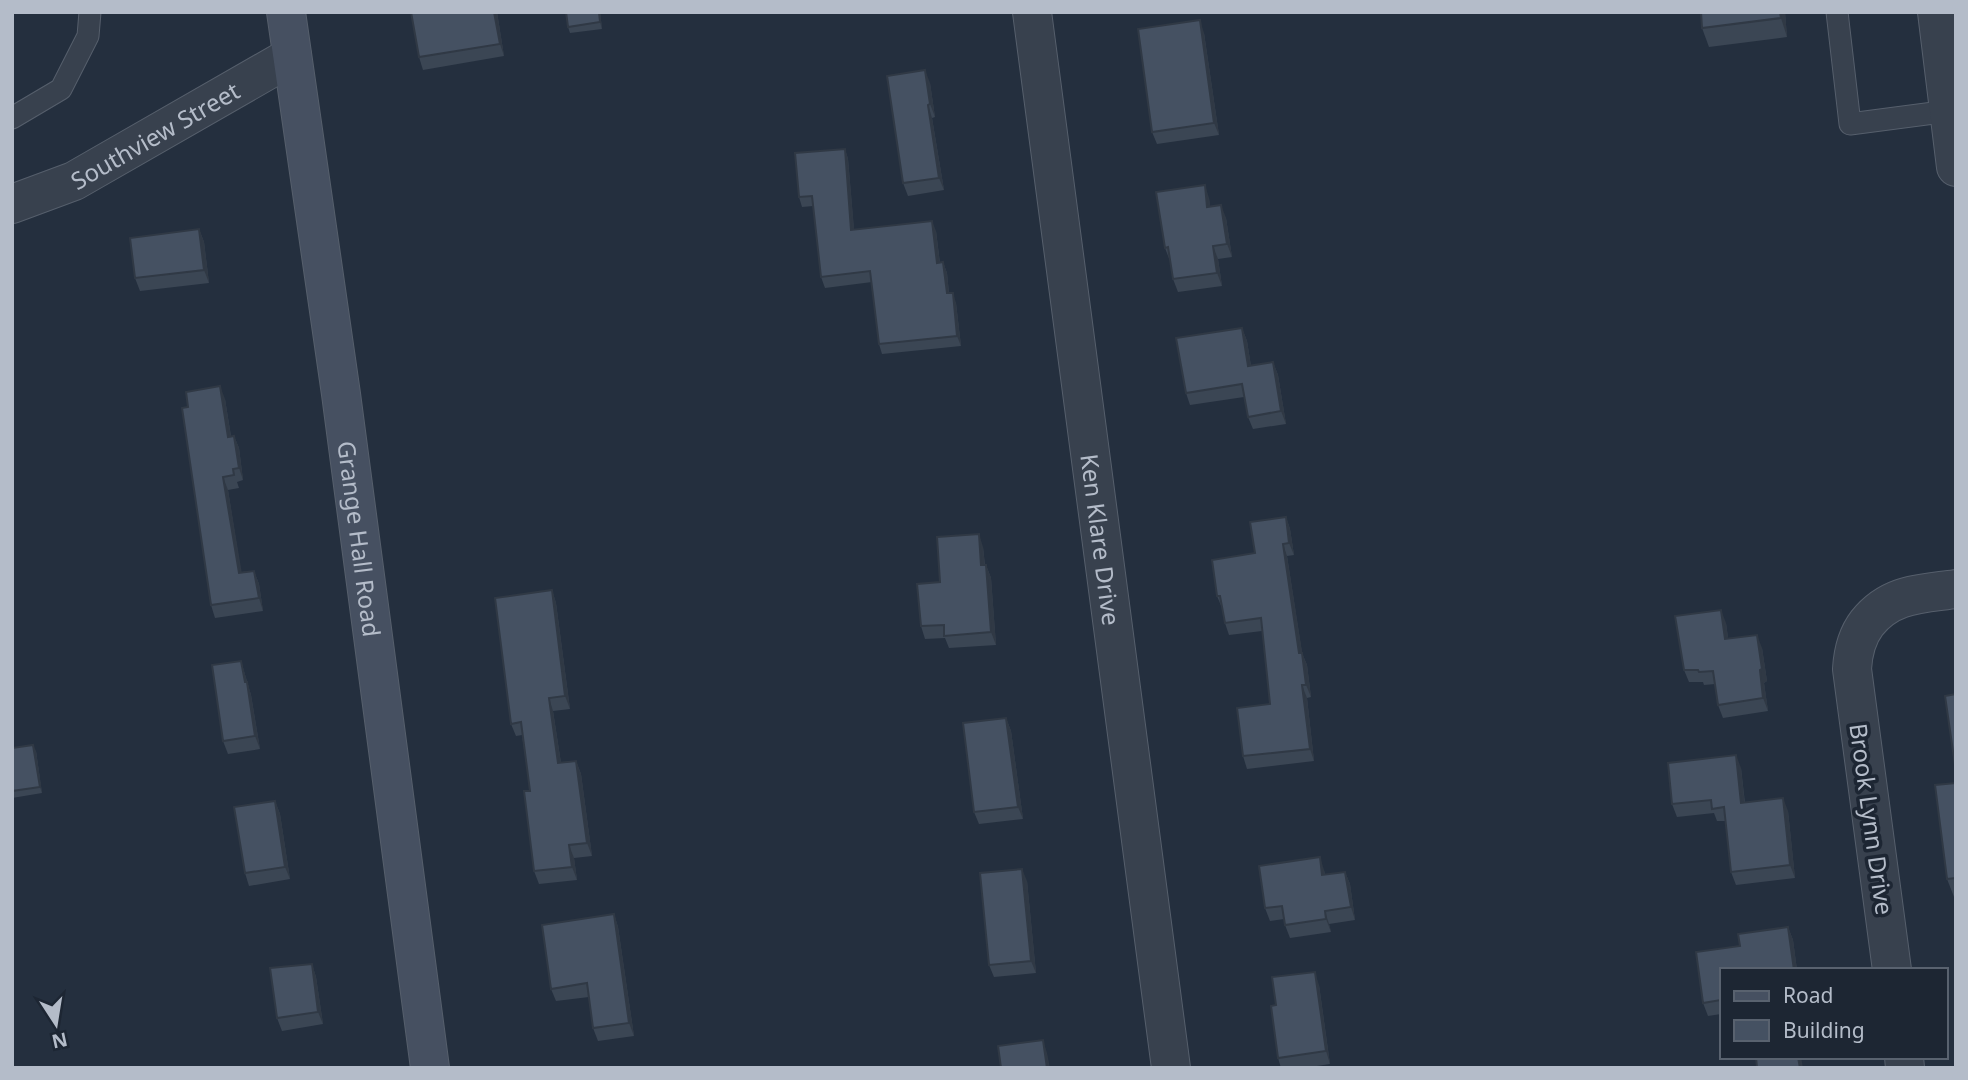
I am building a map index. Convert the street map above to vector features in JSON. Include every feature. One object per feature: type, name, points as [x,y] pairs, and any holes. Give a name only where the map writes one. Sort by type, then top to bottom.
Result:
[{"type":"main road","name":"Grange Hall Road","points":[[286,12],[343,408],[430,1068]]},
{"type":"street","name":"Ken Klare Drive","points":[[1032,12],[1171,1068]]},
{"type":"street","points":[[1937,12],[1956,167]]},
{"type":"street","name":"Southview Street","points":[[12,204],[74,181],[292,56]]},
{"type":"street","name":"Brook Lynn Drive","points":[[1892,968],[1852,657],[1860,632],[1877,611],[1892,601],[1956,589]]},
{"type":"lane","points":[[12,117],[61,89],[88,36],[90,12]]},
{"type":"lane","points":[[1837,12],[1850,124],[1949,111]]},
{"type":"building","points":[[411,12],[494,12],[500,44],[419,57]]},
{"type":"building","points":[[566,12],[599,12],[600,22],[568,27]]},
{"type":"building","points":[[1701,12],[1780,12],[1781,18],[1702,28]]},
{"type":"building","points":[[1200,20],[1214,123],[1152,132],[1138,29]]},
{"type":"building","points":[[925,70],[939,178],[903,183],[887,76]]},
{"type":"building","points":[[845,149],[851,230],[932,221],[937,263],[943,262],[947,293],[953,293],[957,336],[879,344],[870,271],[821,277],[812,196],[799,197],[795,153]]},
{"type":"building","points":[[1205,185],[1207,207],[1221,205],[1227,244],[1213,246],[1217,273],[1173,279],[1156,192]]},
{"type":"building","points":[[199,229],[204,270],[135,278],[130,238]]},
{"type":"building","points":[[1242,328],[1248,366],[1273,362],[1281,411],[1248,417],[1242,384],[1186,393],[1176,338]]},
{"type":"building","points":[[220,386],[228,437],[234,436],[239,468],[233,469],[234,475],[223,477],[239,573],[254,571],[259,598],[211,605],[182,408],[188,407],[186,392]]},
{"type":"building","points":[[1286,517],[1289,543],[1283,544],[1299,653],[1302,653],[1306,685],[1302,685],[1310,749],[1243,756],[1237,708],[1270,704],[1261,618],[1225,623],[1220,596],[1217,596],[1212,560],[1255,553],[1250,522]]},
{"type":"building","points":[[979,534],[981,565],[986,565],[991,632],[944,636],[944,625],[921,626],[917,584],[940,582],[937,537]]},
{"type":"building","points":[[552,590],[565,696],[549,698],[558,763],[576,761],[587,843],[569,845],[572,867],[534,871],[524,791],[530,791],[521,722],[511,724],[495,598]]},
{"type":"building","points":[[1721,610],[1725,639],[1757,635],[1763,698],[1718,705],[1713,671],[1684,670],[1675,616]]},
{"type":"building","points":[[241,661],[255,736],[223,741],[212,665]]},
{"type":"building","points":[[1956,694],[1956,772],[1945,696]]},
{"type":"building","points":[[1006,718],[1018,807],[974,812],[963,723]]},
{"type":"building","points":[[33,745],[40,787],[12,791],[12,748]]},
{"type":"building","points":[[1736,755],[1741,803],[1783,798],[1790,865],[1731,872],[1724,807],[1712,809],[1711,800],[1672,804],[1668,763]]},
{"type":"building","points":[[1956,783],[1956,878],[1947,879],[1935,785]]},
{"type":"building","points":[[275,801],[285,867],[245,873],[234,807]]},
{"type":"building","points":[[1320,857],[1322,875],[1345,872],[1351,907],[1325,911],[1326,919],[1285,925],[1282,906],[1265,908],[1259,866]]},
{"type":"building","points":[[1022,869],[1031,961],[989,965],[980,873]]},
{"type":"building","points":[[614,914],[629,1023],[593,1028],[587,983],[551,989],[542,925]]},
{"type":"building","points":[[1788,927],[1794,968],[1720,968],[1720,1000],[1703,1003],[1696,952],[1740,946],[1738,934]]},
{"type":"building","points":[[312,964],[318,1012],[277,1018],[270,968]]},
{"type":"building","points":[[1315,972],[1326,1051],[1278,1058],[1271,1006],[1276,1005],[1272,977]]},
{"type":"building","points":[[1043,1040],[1047,1068],[1001,1068],[998,1046]]},
{"type":"building","points":[[1756,1059],[1798,1059],[1800,1068],[1757,1068]]}]
